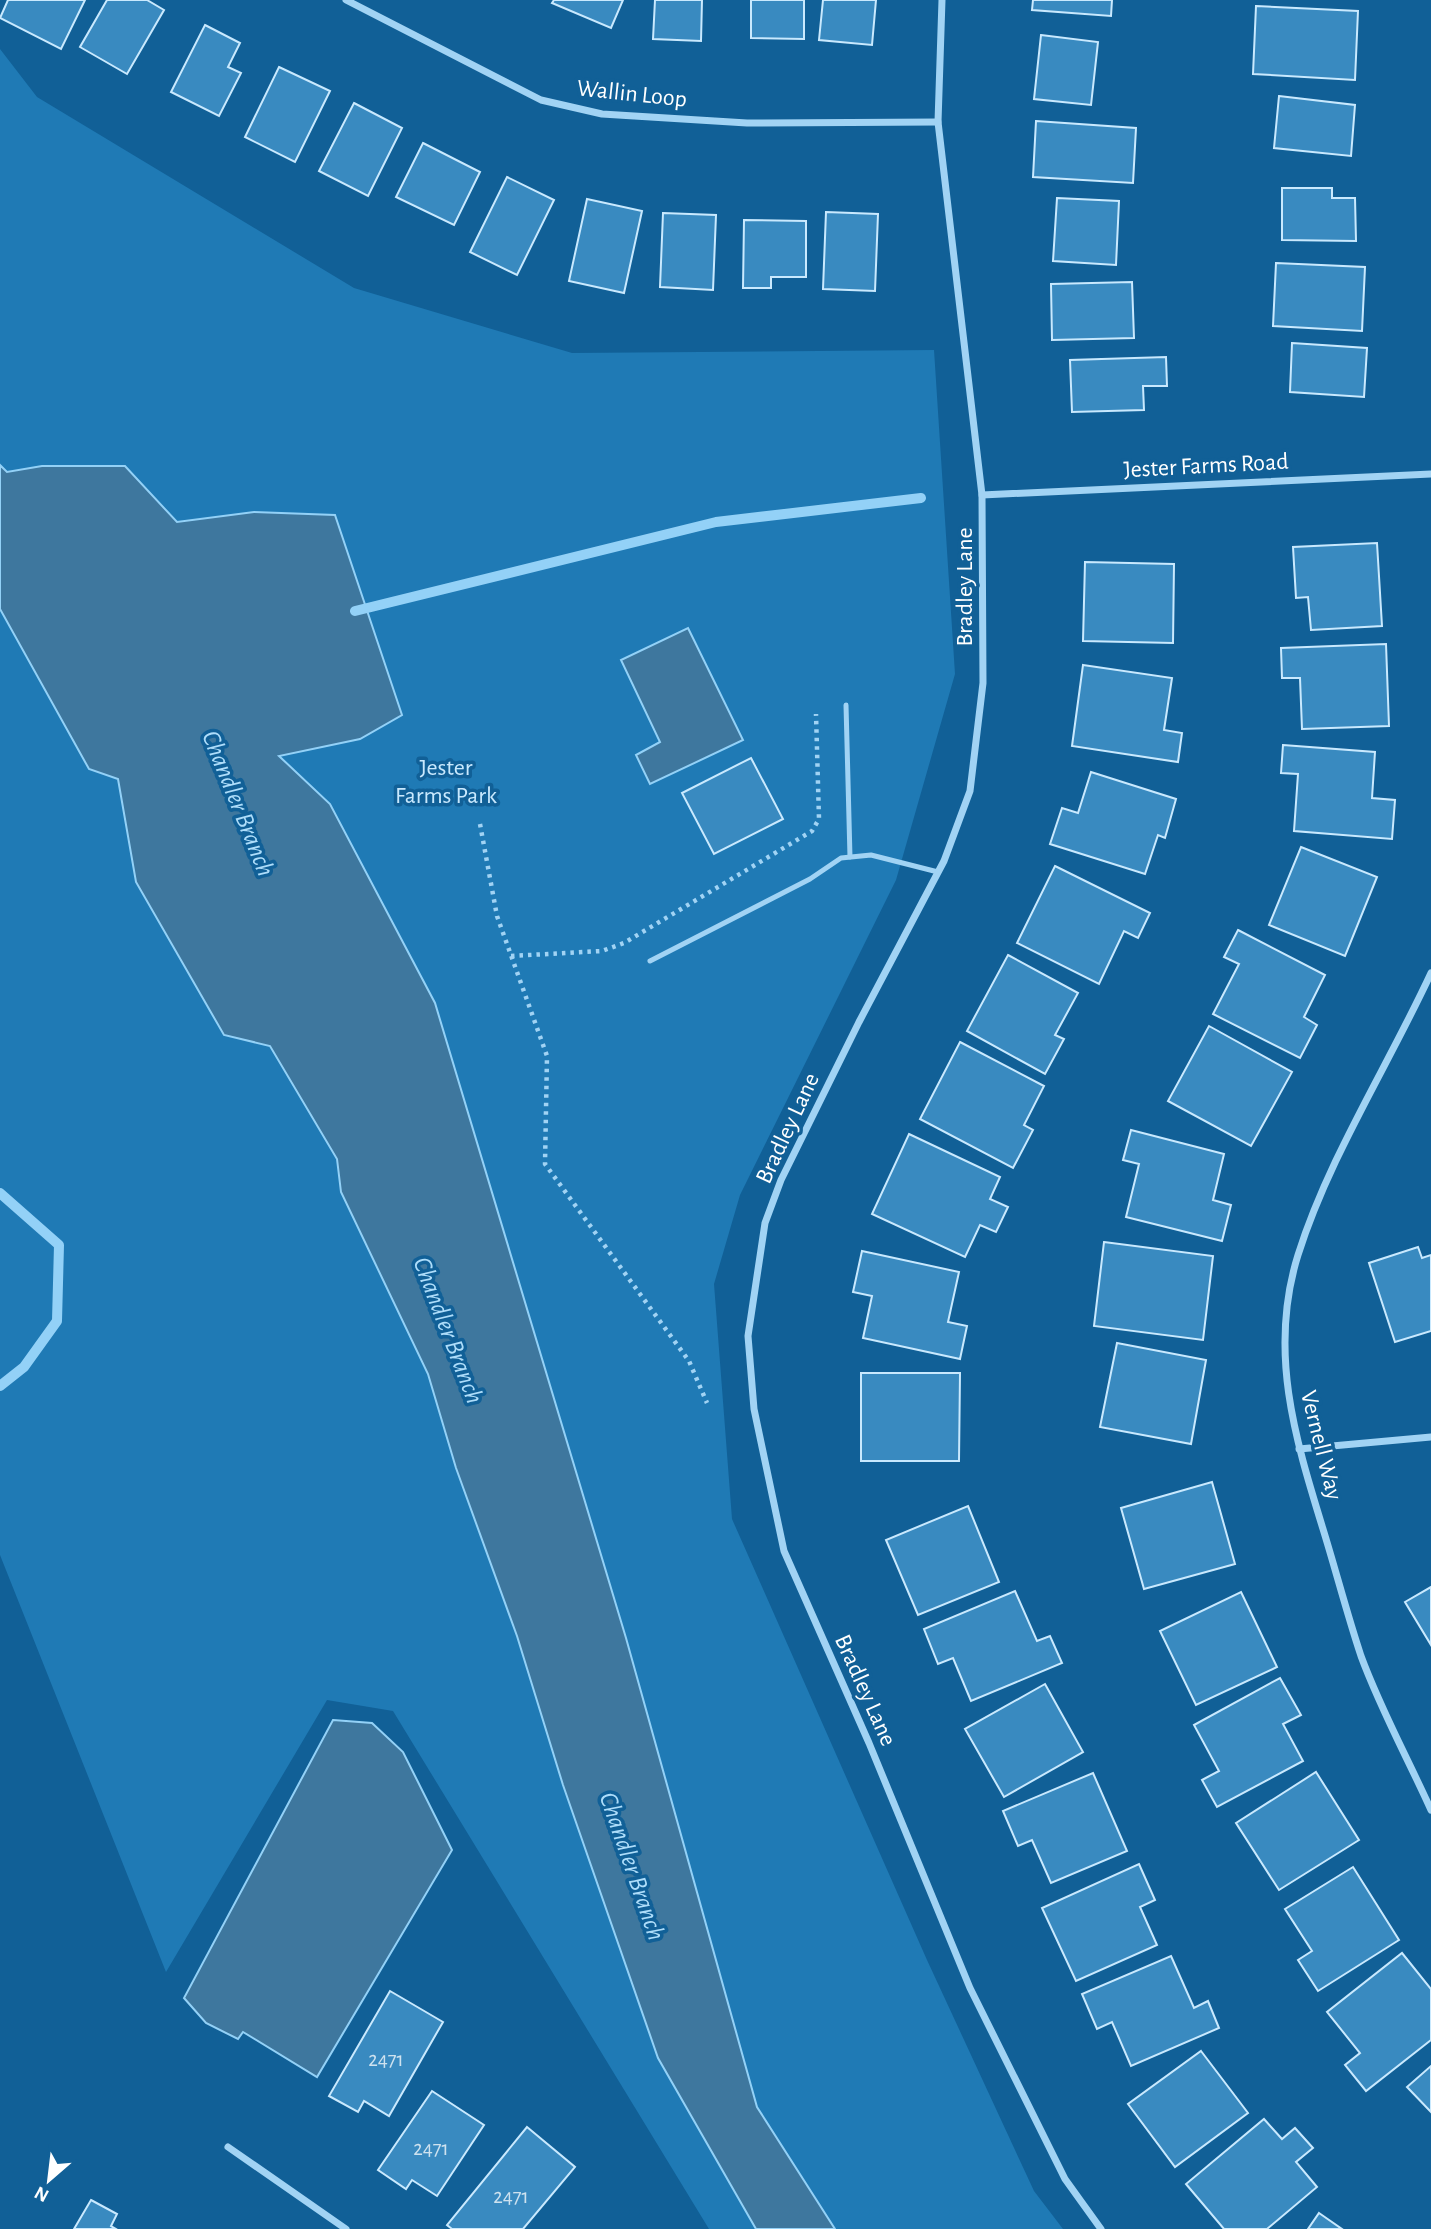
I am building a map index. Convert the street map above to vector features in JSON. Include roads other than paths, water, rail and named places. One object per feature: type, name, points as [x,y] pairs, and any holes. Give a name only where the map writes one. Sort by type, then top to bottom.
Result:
[{"type":"street","name":"Wallin Loop","points":[[346,0],[541,100],[603,114],[747,123],[938,122]]},
{"type":"street","name":"Bradley Lane","points":[[942,0],[938,122],[982,495],[984,622],[978,724],[970,791],[938,873],[859,1022],[781,1180],[765,1223],[748,1336],[754,1409],[784,1551],[869,1743],[970,1988],[1065,2179],[1101,2229]]},
{"type":"street","name":"Jester Farms Road","points":[[982,495],[1431,474]]},
{"type":"street","name":"Vernell Way","points":[[1431,973],[1335,1165],[1298,1255],[1287,1301],[1285,1361],[1289,1412],[1362,1658],[1431,1810]]},
{"type":"street","points":[[1299,1449],[1431,1437]]},
{"type":"street","points":[[228,2147],[346,2229]]},
{"type":"lane","points":[[846,705],[850,857]]},
{"type":"lane","points":[[650,961],[810,879],[841,858],[871,855],[938,873]]},
{"type":"water","name":"Chandler Branch","points":[[0,465],[7,472],[42,466],[125,466],[177,522],[254,512],[335,515],[402,715],[360,739],[279,756],[330,804],[435,1003],[626,1638],[757,2107],[835,2229],[756,2229],[658,2058],[563,1785],[517,1636],[456,1468],[428,1374],[341,1192],[337,1159],[270,1046],[224,1035],[136,882],[118,779],[89,769],[0,609]]},
{"type":"water","points":[[688,628],[743,740],[650,784],[636,755],[660,742],[621,660]]},
{"type":"water","points":[[333,1720],[372,1723],[403,1752],[452,1850],[317,2077],[243,2032],[238,2039],[206,2023],[184,1998]]},
{"type":"waterway","points":[[355,611],[716,522],[921,498]]},
{"type":"waterway","points":[[0,1193],[59,1245],[57,1321],[24,1367],[0,1386]]},
{"type":"park label","name":"Jester Farms Park","points":[[446,781]]}]
